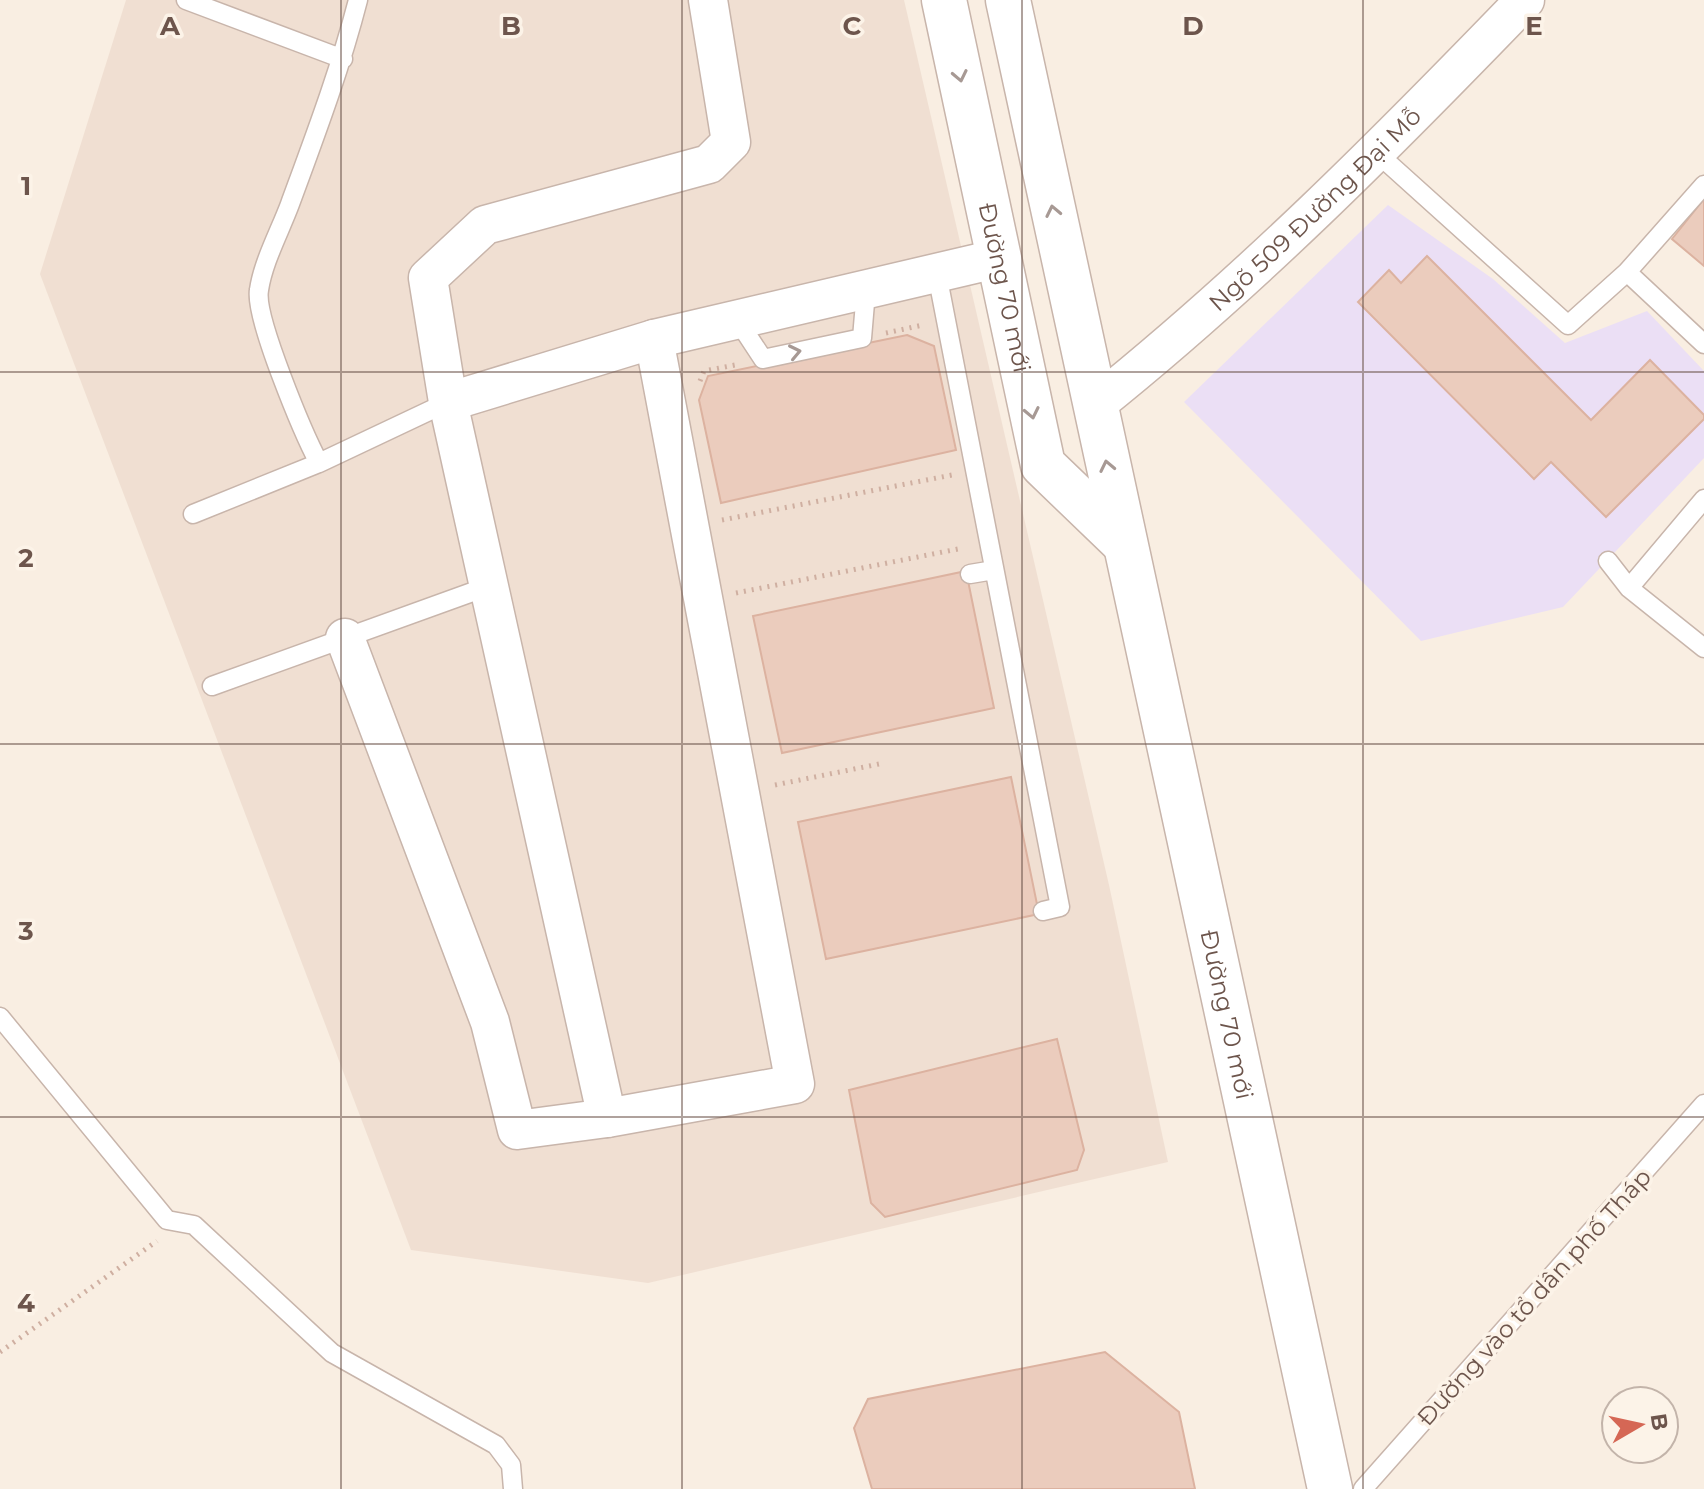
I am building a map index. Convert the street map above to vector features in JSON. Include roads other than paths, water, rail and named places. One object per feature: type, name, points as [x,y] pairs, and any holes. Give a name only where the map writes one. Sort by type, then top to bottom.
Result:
[{"type":"street","points":[[607,1118],[448,402],[428,278],[485,225],[709,164],[731,142],[708,0]]},
{"type":"street","name":"Đường 70 mới","points":[[944,0],[1043,465],[1123,542]]},
{"type":"street","name":"Đường 70 mới","points":[[1008,0],[1330,1489]]},
{"type":"street","name":"Ngõ 509 Đường Đại Mỗ","points":[[1094,406],[1184,334],[1299,231],[1525,0]]},
{"type":"street","points":[[448,402],[654,339],[1000,258]]},
{"type":"street","points":[[345,638],[490,1022],[517,1130],[607,1118],[795,1084],[654,339]]},
{"type":"lane","points":[[186,0],[343,59]]},
{"type":"lane","points":[[319,463],[298,421],[292,395],[270,344],[258,292],[343,59],[358,0]]},
{"type":"lane","points":[[1377,153],[1568,325],[1627,272],[1704,185]]},
{"type":"lane","points":[[1627,272],[1704,344]]},
{"type":"lane","points":[[937,274],[963,441],[975,471],[1060,907],[1043,911]]},
{"type":"lane","points":[[738,321],[763,359],[862,338],[866,291]]},
{"type":"lane","points":[[193,514],[319,463],[448,402]]},
{"type":"lane","points":[[1629,588],[1704,499]]},
{"type":"lane","points":[[1608,561],[1629,588],[1704,648]]},
{"type":"lane","points":[[970,574],[994,570]]},
{"type":"lane","points":[[212,686],[489,586]]},
{"type":"lane","points":[[0,1017],[167,1220],[194,1225],[332,1353],[496,1445],[511,1465],[513,1489]]},
{"type":"lane","name":"Đường vào tổ dân phố Tháp","points":[[1363,1489],[1704,1104]]}]
